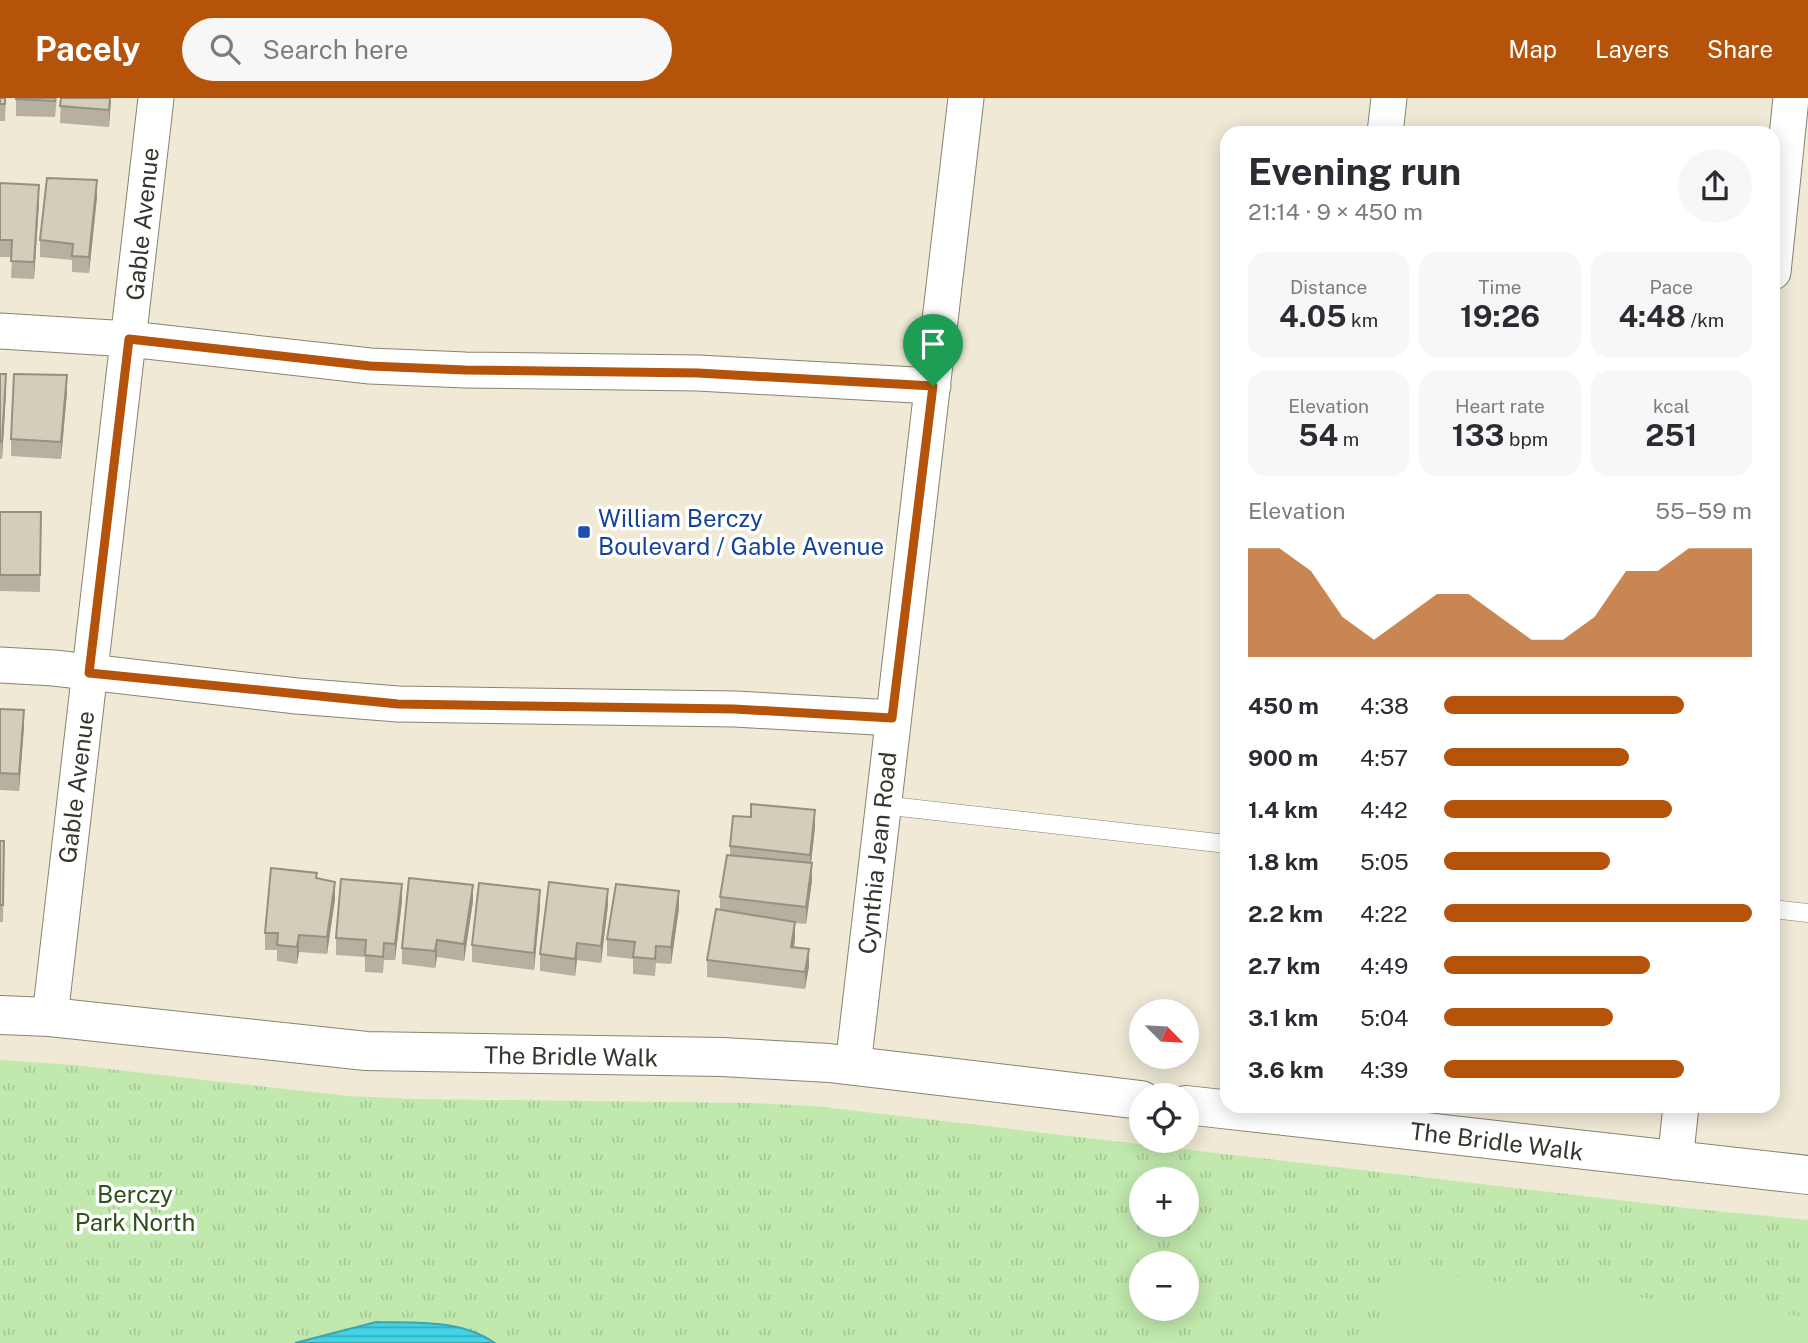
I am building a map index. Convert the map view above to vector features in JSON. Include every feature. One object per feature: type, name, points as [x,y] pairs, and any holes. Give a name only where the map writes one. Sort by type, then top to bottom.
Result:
[{"type":"street","name":"Gable Avenue","points":[[50,1017],[156,98]]},
{"type":"street","name":"Cynthia Jean Road","points":[[853,1066],[966,98]]},
{"type":"street","points":[[1386,126],[1389,98]]},
{"type":"street","points":[[1780,204],[1791,98]]},
{"type":"street","points":[[0,331],[129,339],[370,366],[698,373],[933,386]]},
{"type":"street","points":[[0,665],[398,704],[734,709],[892,718]]},
{"type":"street","name":"The Bridle Walk","points":[[0,1015],[50,1017],[366,1051],[722,1058],[853,1066],[1129,1099]]},
{"type":"street","name":"The Bridle Walk","points":[[1199,1106],[1220,1107]]},
{"type":"street","name":"The Bridle Walk","points":[[1294,1113],[1675,1162],[1808,1175]]},
{"type":"street","points":[[1675,1162],[1680,1113]]},
{"type":"lane","points":[[882,805],[1220,843]]},
{"type":"lane","points":[[1780,910],[1808,913]]},
{"type":"green space","name":"Berczy Park North","points":[[0,1060],[73,1065],[348,1096],[814,1106],[1129,1143],[1129,1153],[1199,1151],[1808,1220],[1808,1343],[0,1343]]},
{"type":"green space","points":[[1392,1269],[1808,1317],[1808,1343],[1383,1343]]},
{"type":"water","points":[[376,1322],[453,1326],[481,1335],[495,1343],[295,1343]]},
{"type":"building","points":[[55,98],[55,101],[16,99]]},
{"type":"building","points":[[61,98],[110,98],[109,110],[60,106]]},
{"type":"building","points":[[47,178],[97,180],[89,257],[72,256],[73,244],[40,240]]},
{"type":"building","points":[[0,183],[39,185],[34,262],[11,261],[12,240],[0,240]]},
{"type":"building","points":[[0,374],[6,374],[2,442],[0,442]]},
{"type":"building","points":[[14,374],[67,375],[61,442],[11,439]]},
{"type":"building","points":[[0,512],[41,512],[40,575],[0,575]]},
{"type":"building","points":[[0,709],[24,710],[19,774],[0,773]]},
{"type":"building","points":[[751,804],[815,810],[810,855],[730,846],[733,816],[751,817]]},
{"type":"building","points":[[0,841],[4,841],[3,905],[0,905]]},
{"type":"building","points":[[727,855],[812,863],[806,907],[720,897]]},
{"type":"building","points":[[271,868],[317,873],[316,878],[335,882],[327,937],[299,935],[297,947],[277,945],[278,933],[265,933]]},
{"type":"building","points":[[409,878],[473,885],[464,944],[437,940],[435,951],[402,948]]},
{"type":"building","points":[[341,879],[402,884],[395,944],[384,943],[383,957],[365,955],[366,940],[336,938]]},
{"type":"building","points":[[549,882],[608,889],[601,946],[577,943],[575,959],[540,954]]},
{"type":"building","points":[[479,883],[540,890],[534,953],[472,945]]},
{"type":"building","points":[[616,884],[679,891],[671,947],[656,946],[655,959],[633,957],[635,942],[607,939]]},
{"type":"building","points":[[716,909],[795,922],[791,947],[809,949],[805,972],[707,960]]},
{"type":"place","name":"William Berczy Boulevard / Gable Avenue","points":[[584,532]]},
{"type":"route","points":[[129,339],[370,366],[698,373],[933,386],[892,718],[734,709],[398,704],[297,696],[89,673],[129,339]]}]
